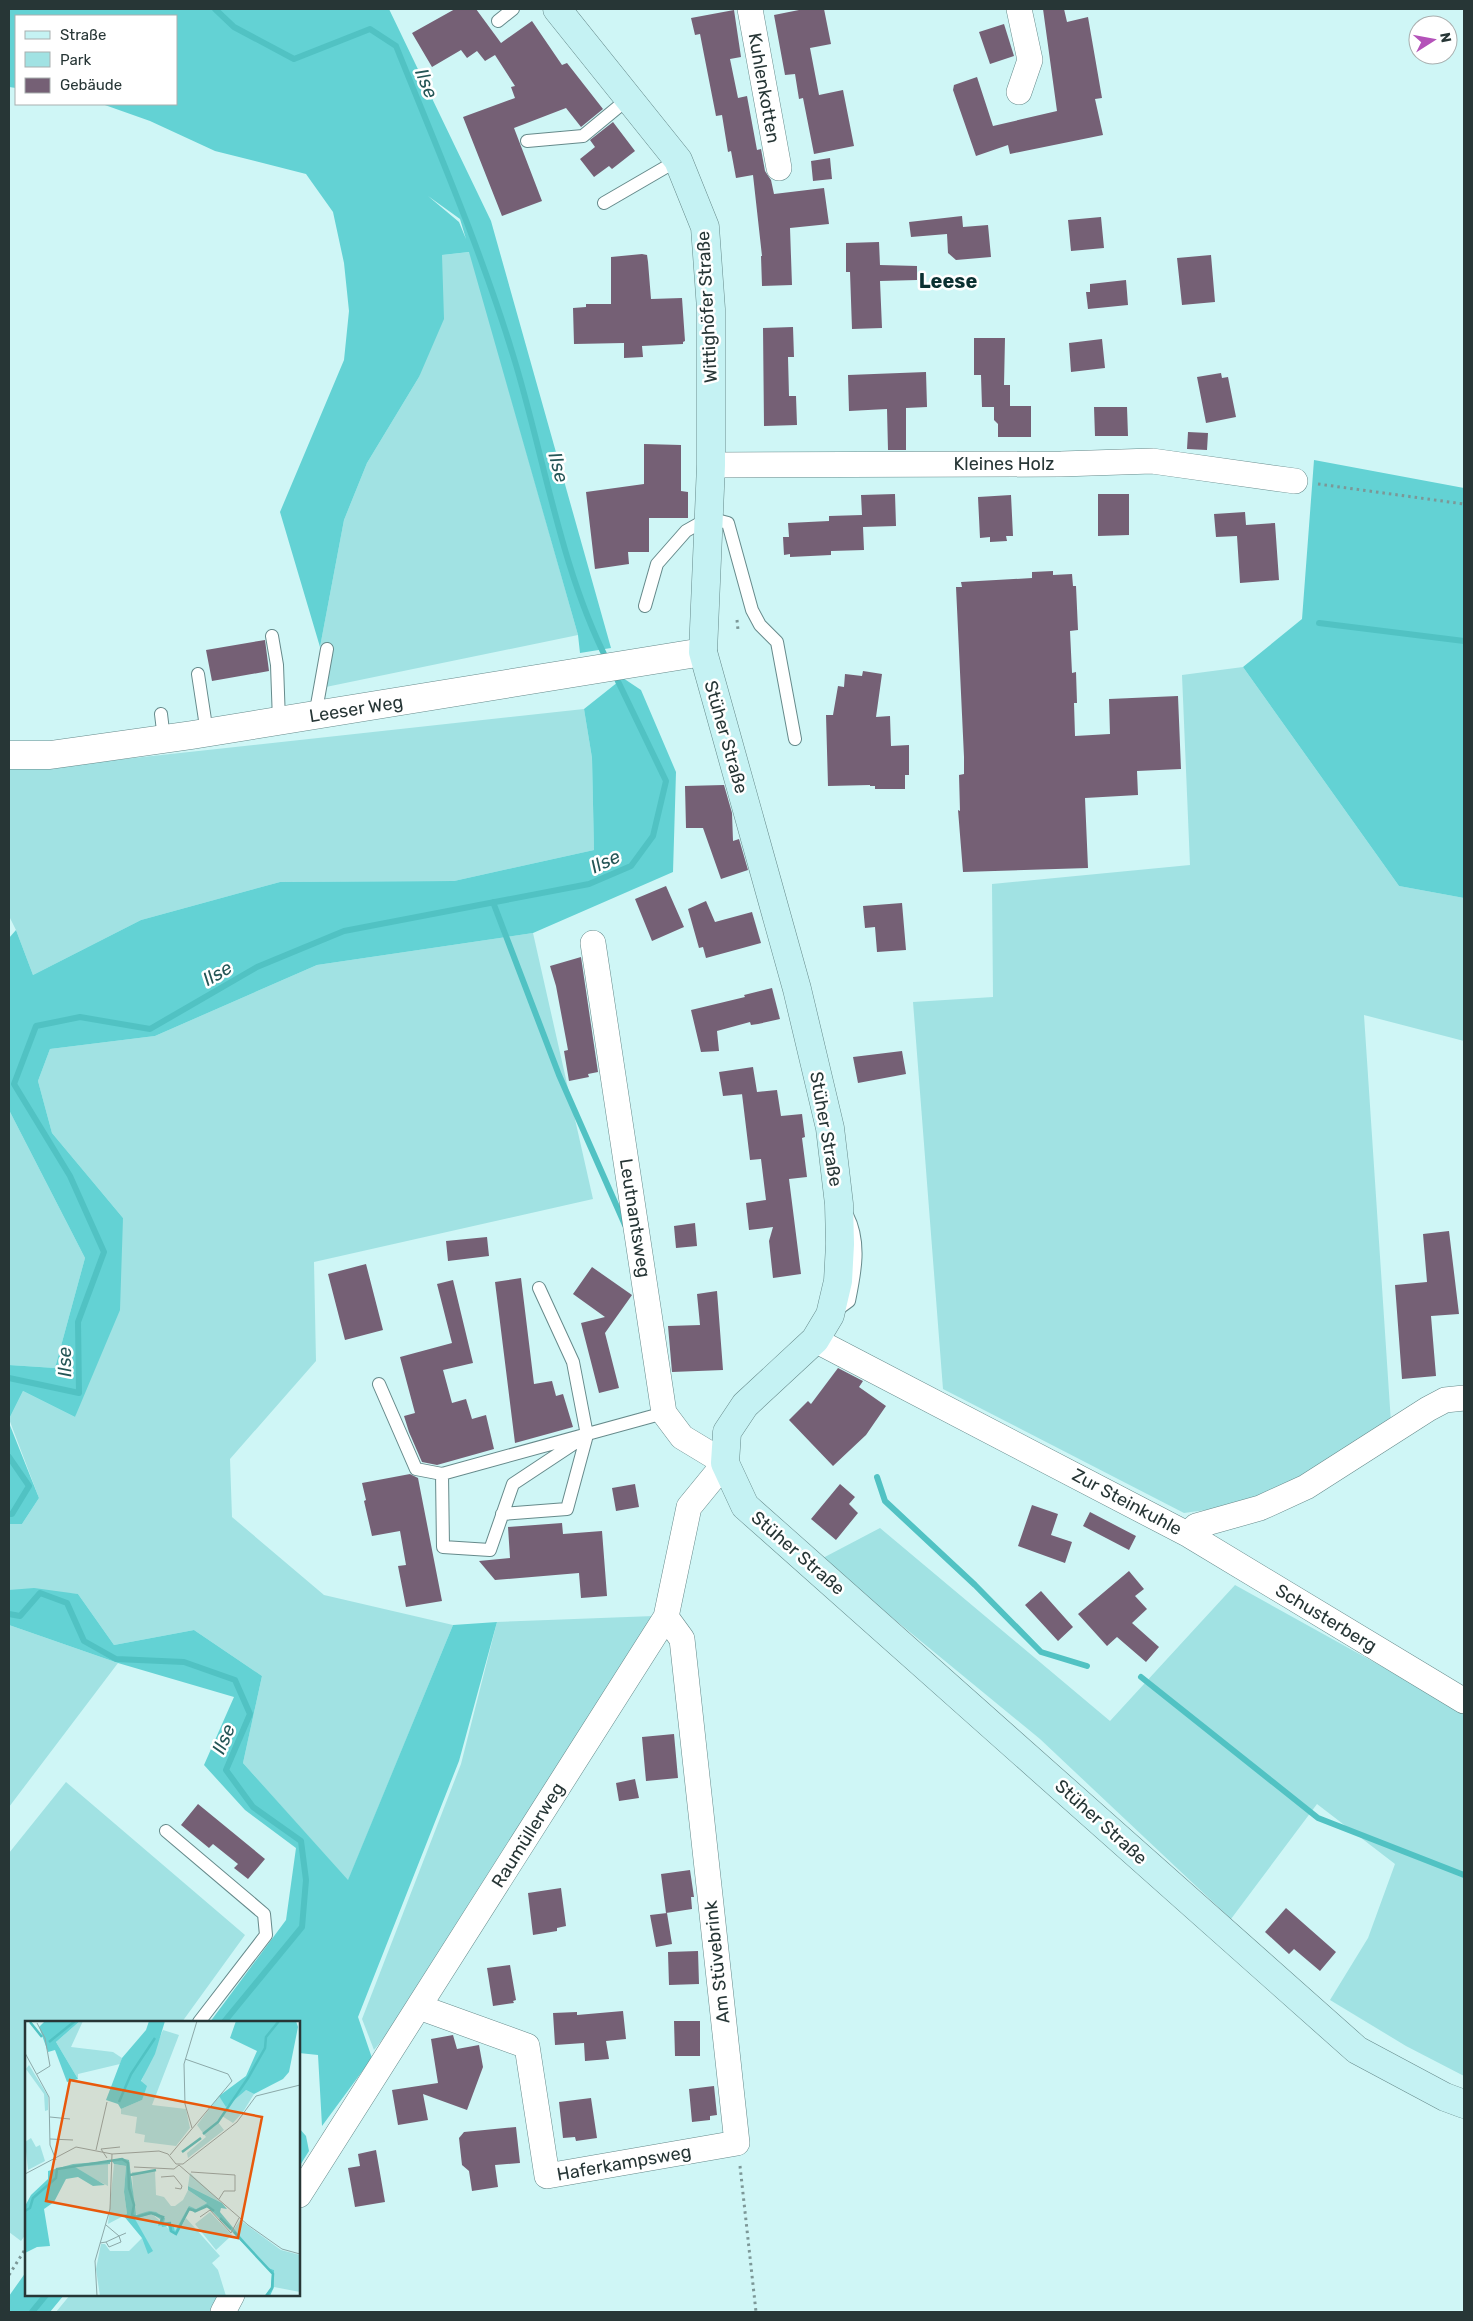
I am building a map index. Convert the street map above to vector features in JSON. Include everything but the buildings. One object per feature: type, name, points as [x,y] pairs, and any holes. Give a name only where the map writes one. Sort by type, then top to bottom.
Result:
[{"type":"main road","name":"Wittighöfer Straße","points":[[557,9],[678,160],[705,227],[711,309],[711,466],[703,652]]},
{"type":"main road","name":"Stüher Straße","points":[[703,652],[797,989],[830,1128],[839,1201],[840,1244],[838,1282],[830,1315],[815,1340],[745,1405],[726,1432],[725,1463],[745,1506],[1357,2050],[1464,2104]]},
{"type":"street","name":"Kuhlenkotten","points":[[750,9],[779,168]]},
{"type":"street","points":[[1019,9],[1030,60],[1019,92]]},
{"type":"street","name":"Kleines Holz","points":[[711,466],[1060,464],[1152,461],[1295,481]]},
{"type":"street","name":"Leeser Weg","points":[[9,755],[50,755],[162,726],[206,733],[703,652]]},
{"type":"street","name":"Leutnantsweg","points":[[593,943],[664,1413],[682,1437],[725,1463]]},
{"type":"street","name":"Zur Steinkuhle","points":[[815,1340],[1189,1534],[1196,1526],[1282,1500],[1306,1487],[1428,1409],[1446,1400],[1464,1398]]},
{"type":"street","name":"Raumüllerweg","points":[[300,2193],[666,1617],[689,1507],[725,1463]]},
{"type":"street","name":"Schusterberg","points":[[1189,1534],[1464,1701]]},
{"type":"street","name":"Am Stüvebrink","points":[[666,1617],[682,1639],[737,2143]]},
{"type":"street","name":"Haferkampsweg","points":[[419,2007],[527,2046],[547,2176],[737,2143]]},
{"type":"street","points":[[223,2312],[231,2296]]},
{"type":"lane","points":[[498,21],[513,9]]},
{"type":"lane","points":[[527,141],[583,136],[629,98]]},
{"type":"lane","points":[[604,203],[678,160]]},
{"type":"lane","points":[[645,606],[657,564],[686,531],[709,518],[728,523],[752,610],[760,625],[777,642],[795,739]]},
{"type":"lane","points":[[272,636],[278,665],[279,721]]},
{"type":"lane","points":[[315,716],[327,649]]},
{"type":"lane","points":[[198,674],[206,733]]},
{"type":"lane","points":[[502,1514],[567,1509],[586,1434],[573,1362],[539,1288]]},
{"type":"lane","points":[[379,1384],[416,1469],[442,1474],[664,1413]]},
{"type":"lane","points":[[442,1474],[443,1547],[490,1550],[513,1484],[586,1434]]},
{"type":"lane","points":[[166,1831],[264,1914],[266,1936],[199,2021]]},
{"type":"path","points":[[1295,481],[1464,504]]},
{"type":"path","points":[[737,2143],[756,2312]]},
{"type":"path","points":[[9,2275],[25,2250]]},
{"type":"green space","points":[[470,252],[578,635],[321,688],[320,647],[344,520],[367,463],[419,377],[442,275],[442,255]]},
{"type":"green space","points":[[1243,667],[1399,886],[1464,898],[1464,1041],[1364,1015],[1391,1423],[1279,1492],[1213,1509],[1184,1513],[943,1389],[913,1002],[993,997],[992,884],[1190,865],[1182,675]]},
{"type":"green space","points":[[584,709],[592,758],[594,850],[454,881],[280,882],[141,920],[33,975],[9,916],[9,768],[51,767]]},
{"type":"green space","points":[[533,933],[593,1199],[314,1262],[316,1361],[230,1459],[232,1517],[324,1595],[453,1625],[348,1881],[243,1763],[262,1676],[194,1630],[114,1645],[78,1594],[9,1590],[9,1524],[22,1524],[39,1498],[9,1419],[23,1391],[75,1417],[123,1218],[52,1133],[38,1081],[50,1049],[155,1036],[317,965]]},
{"type":"green space","points":[[9,1110],[85,1258],[55,1368],[9,1365]]},
{"type":"green space","points":[[880,1528],[1110,1721],[1235,1585],[1464,1712],[1464,2076],[1406,2046],[1330,2000],[1368,1938],[1395,1864],[1317,1804],[1231,1919],[1040,1739],[821,1559]]},
{"type":"green space","points":[[654,1616],[406,2010],[374,2050],[362,2019],[461,1764],[497,1622]]},
{"type":"green space","points":[[9,1625],[118,1663],[9,1807]]},
{"type":"green space","points":[[66,1782],[245,1935],[183,2021],[25,2021],[25,2235],[21,2241],[9,2232],[9,1853]]},
{"type":"green space","points":[[69,2296],[214,2296],[221,2299],[215,2312],[56,2312]]},
{"type":"shaded area","points":[[9,9],[389,9],[491,221],[611,648],[580,653],[578,635],[469,252],[442,255],[444,319],[419,377],[367,463],[344,520],[320,647],[280,512],[344,360],[349,311],[344,263],[333,212],[306,174],[215,151],[150,121],[105,105],[178,105],[178,15],[15,15],[15,88],[9,87]],"holes":[[[428,196],[460,219],[466,239],[459,222]]]},
{"type":"shaded area","points":[[1314,460],[1464,488],[1464,898],[1399,886],[1243,667],[1302,619]]},
{"type":"shaded area","points":[[623,678],[641,690],[676,772],[673,872],[533,933],[317,965],[155,1036],[50,1049],[38,1081],[52,1133],[123,1218],[120,1310],[75,1417],[23,1391],[9,1419],[9,1365],[55,1368],[85,1258],[9,1110],[9,938],[16,930],[33,975],[141,920],[280,882],[454,881],[594,850],[592,758],[584,709]]},
{"type":"shaded area","points":[[9,1423],[39,1498],[22,1524],[9,1524]]},
{"type":"shaded area","points":[[34,1588],[78,1594],[114,1645],[194,1630],[262,1676],[243,1763],[348,1880],[453,1625],[497,1622],[459,1761],[358,2017],[372,2058],[322,2126],[318,2055],[300,2053],[300,2021],[211,2021],[286,1920],[296,1848],[245,1810],[204,1765],[234,1697],[118,1663],[9,1625],[9,1590]]},
{"type":"shaded area","points":[[300,2129],[306,2136],[309,2151],[300,2165]]},
{"type":"shaded area","points":[[25,2273],[25,2296],[63,2296],[50,2312],[9,2312],[9,2296]]},
{"type":"waterway","name":"Ilse","points":[[215,9],[234,27],[294,59],[370,29],[396,46],[458,199],[487,277],[524,393],[565,550],[591,626],[608,662]]},
{"type":"waterway","points":[[1319,623],[1464,641]]},
{"type":"waterway","name":"Ilse","points":[[9,1378],[79,1393],[78,1322],[104,1252],[70,1176],[14,1084],[36,1026],[80,1017],[150,1029],[257,967],[344,931],[589,884],[631,866],[653,836],[666,781],[614,673]]},
{"type":"waterway","points":[[493,902],[559,1075],[625,1225]]},
{"type":"waterway","name":"Ilse","points":[[9,1457],[29,1486],[12,1514],[9,1514]]},
{"type":"waterway","points":[[877,1477],[885,1501],[975,1585],[1041,1652],[1087,1666]]},
{"type":"waterway","name":"Ilse","points":[[9,1614],[20,1616],[40,1593],[67,1603],[84,1641],[116,1659],[184,1662],[235,1680],[250,1714],[226,1770],[253,1807],[301,1841],[306,1880],[302,1927],[225,2021]]},
{"type":"waterway","points":[[1141,1677],[1318,1818],[1464,1875]]},
{"type":"waterway","name":"Ilse","points":[[32,2312],[45,2296]]},
{"type":"district","name":"Leese","points":[[948,281]]}]
